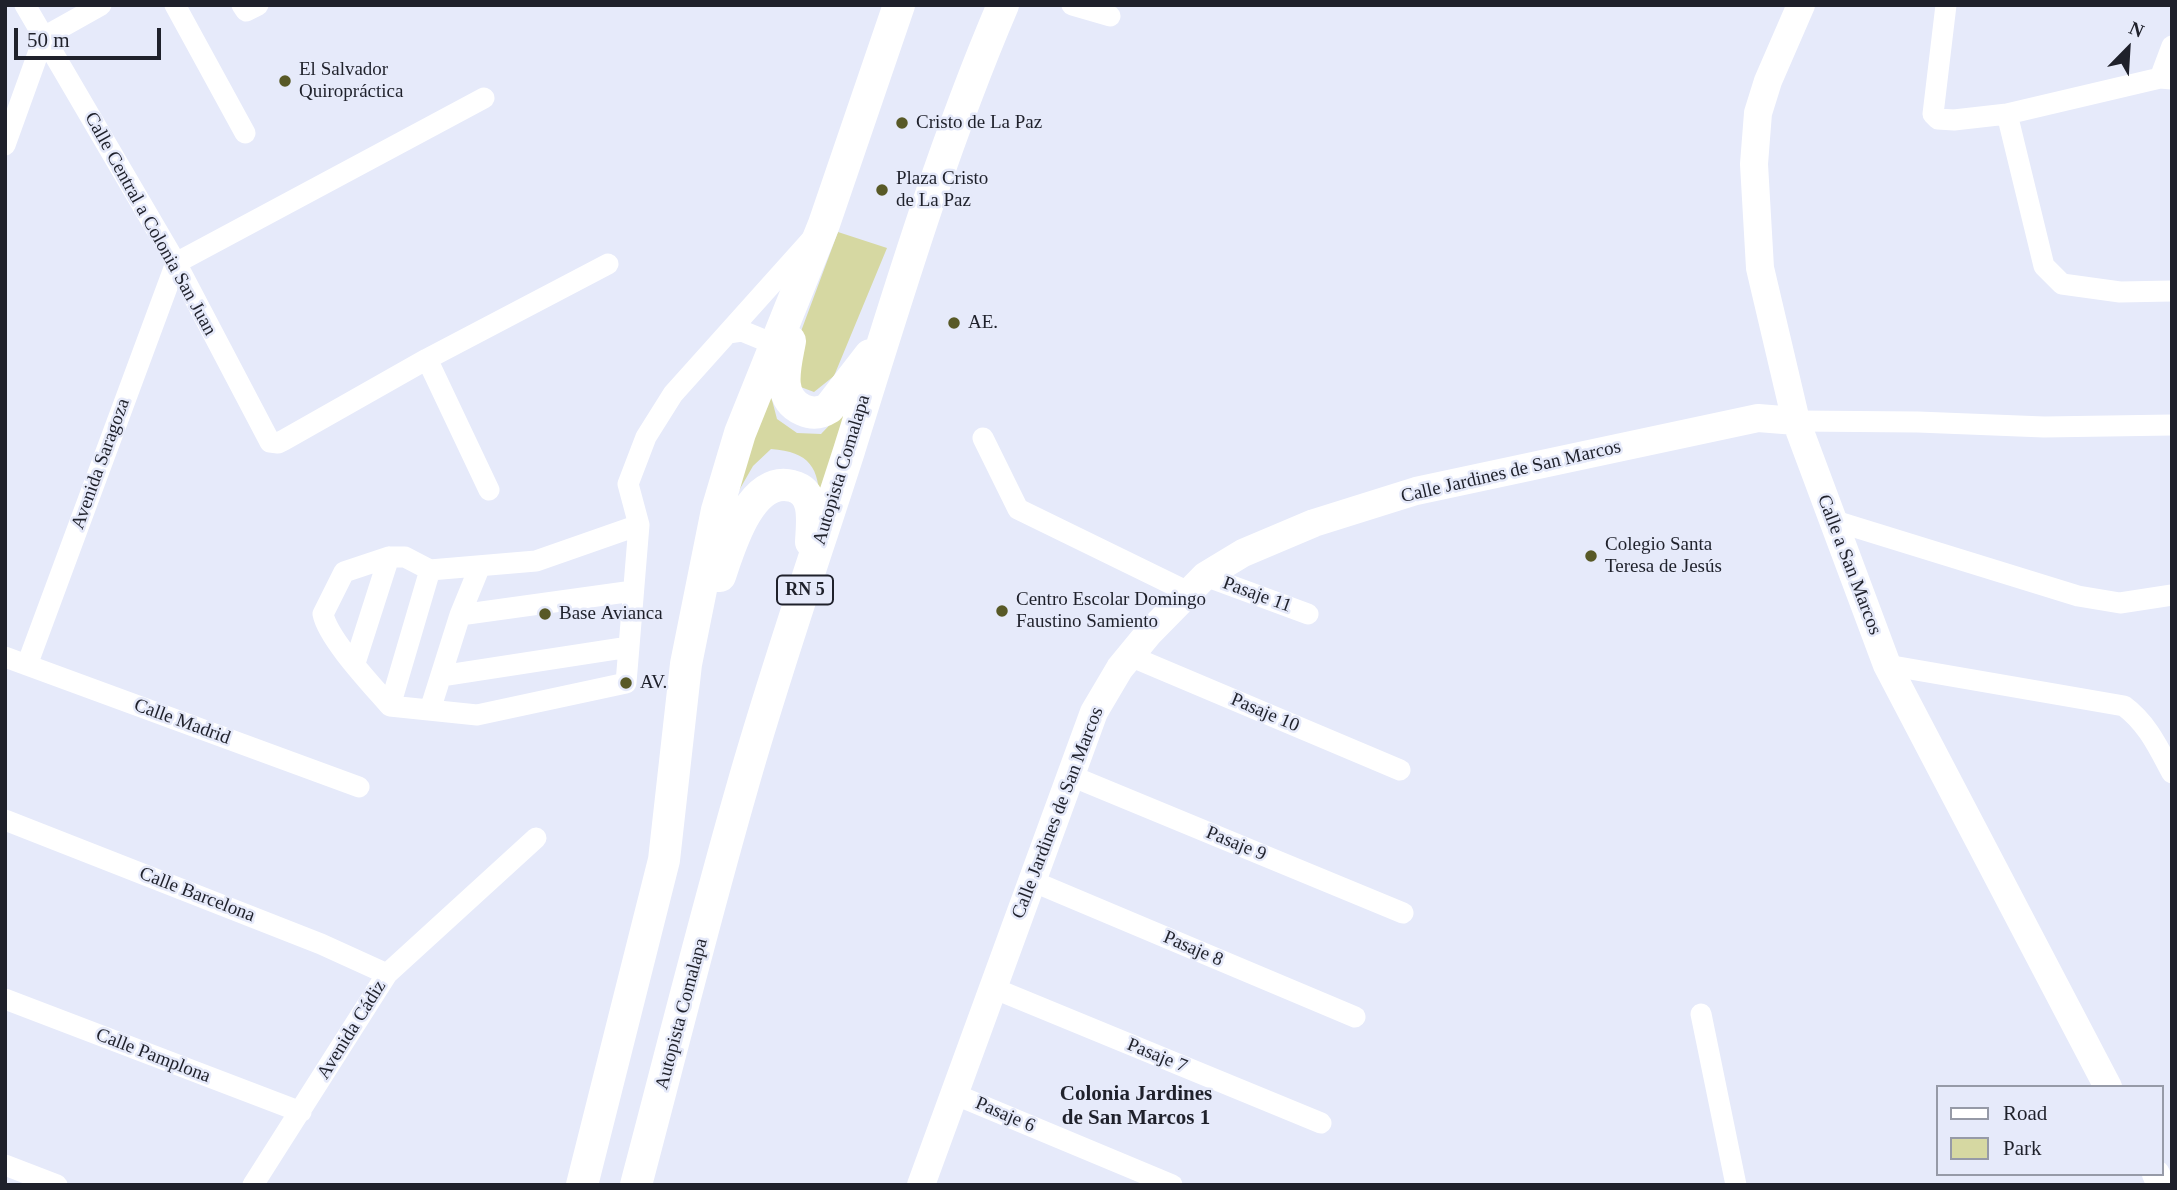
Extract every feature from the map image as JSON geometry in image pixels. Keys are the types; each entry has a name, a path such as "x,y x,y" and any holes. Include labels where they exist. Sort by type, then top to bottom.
{"highway":[{"path":"582,1185 664,860 686,664 717,510 740,433 824,224 899,5"},
{"name":"Autopista Comalapa","path":"636,1185 741,789 767,704 883,337 961,107 1003,5"},
{"path":"801,285 785,373 785,389 794,405 810,412 822,412 829,408 883,337"},
{"path":"686,664 740,523 757,498 774,484 783,483 798,487 805,493 812,510 806,577 795,622"}],"main road":[{"name":"Calle a San Marcos","path":"1801,5 1768,81 1758,113 1754,164 1760,268 1796,421 1887,665 2107,1085"},
{"name":"Calle Jardines de San Marcos","path":"921,1185 1094,712 1120,668 1196,584 1243,553 1314,523 1416,491 1758,418 1796,421"}],"street":[{"name":"Calle Central a Colonia San Juan","path":"25,5 176,263 267,437 273,443 284,440 427,359"},
{"path":"5,145 44,37 101,5"},
{"path":"175,5 245,133"},
{"path":"242,5 246,11 258,5"},
{"path":"1072,5 1110,16"},
{"path":"1946,5 1933,114 1938,119 1954,120 2007,114 2166,78 2172,46"},
{"path":"176,263 484,99"},
{"path":"2007,114 2044,265 2062,284 2120,292 2172,291"},
{"path":"639,525 536,561 430,570 405,557 388,557 344,572 323,614 333,636 390,706 477,715 626,683 639,525 628,484 646,437 673,394 824,224"},
{"name":"Avenida Saragoza","path":"27,664 176,263"},
{"path":"489,490 427,359 608,264"},
{"path":"727,333 741,331 776,345"},
{"path":"1796,421 1918,422 2044,428 2172,425"},
{"name":"Pasaje 11","path":"983,438 1018,509 1196,584 1308,614"},
{"path":"1832,520 2078,596 2120,603 2172,596"},
{"path":"355,663 388,557"},
{"path":"430,710 460,615 480,566"},
{"path":"390,706 430,570"},
{"path":"460,615 634,591"},
{"path":"441,676 629,647"},
{"name":"Pasaje 10","path":"1130,656 1400,771"},
{"name":"Calle Madrid","path":"5,657 359,786"},
{"path":"1887,665 2123,706 2136,715 2154,739 2172,773"},
{"name":"Pasaje 9","path":"1069,775 1403,913"},
{"name":"Calle Barcelona","path":"5,820 321,944 387,974"},
{"name":"Avenida Cádiz","path":"254,1185 387,974 536,838"},
{"name":"Pasaje 8","path":"1032,881 1355,1017"},
{"name":"Pasaje 7","path":"993,988 1321,1123"},
{"name":"Calle Pamplona","path":"5,999 301,1112"},
{"path":"1701,1014 1736,1185"},
{"name":"Pasaje 6","path":"954,1094 1172,1185"},
{"path":"5,1165 57,1185"}],"green space":[{"path":"838,232 887,248 834,376 814,392 798,386 800,334"},
{"path":"767,381 777,419 797,433 821,434 846,408 820,505 817,481 810,464 795,454 771,449 753,466 729,508"}],"place":[{"name":"El Salvador Quiropráctica","path":"285,81"},
{"name":"Cristo de La Paz","path":"902,123"},
{"name":"Plaza Cristo de La Paz","path":"882,190"},
{"name":"AE.","path":"954,323"},
{"name":"Colegio Santa Teresa de Jesús","path":"1591,556"},
{"name":"Centro Escolar Domingo Faustino Samiento","path":"1002,611"},
{"name":"Base Avianca","path":"545,614"},
{"name":"AV.","path":"626,683"}],"district":[{"name":"Colonia Jardines de San Marcos 1","path":"1136,1107"}]}
